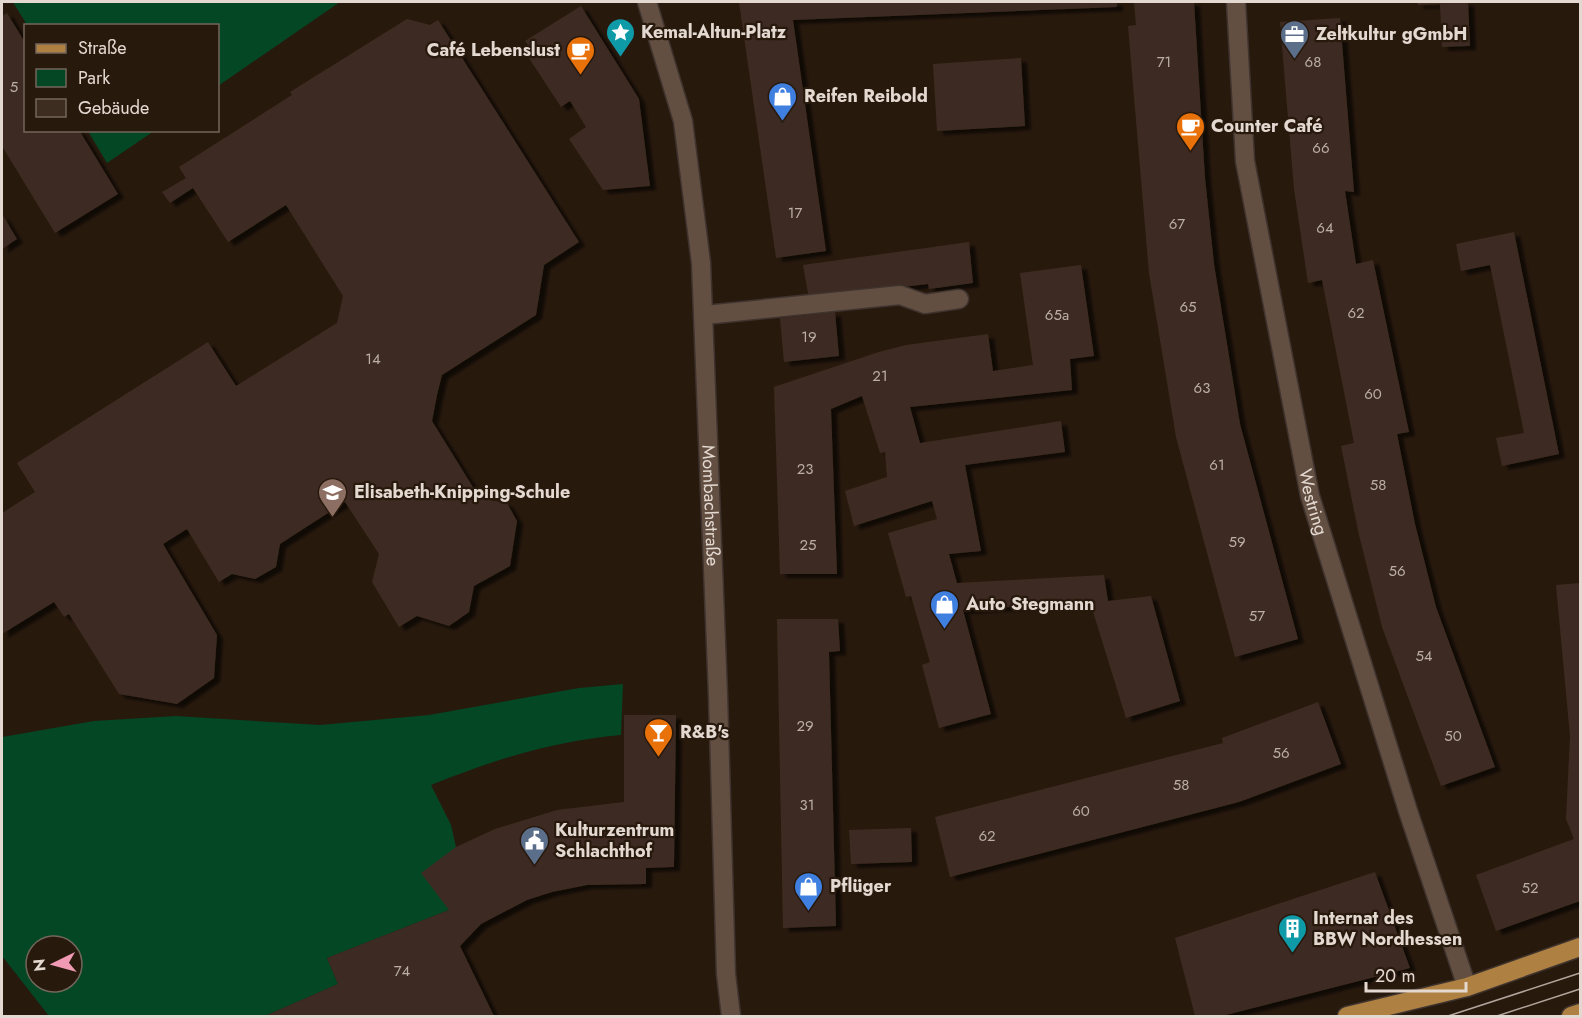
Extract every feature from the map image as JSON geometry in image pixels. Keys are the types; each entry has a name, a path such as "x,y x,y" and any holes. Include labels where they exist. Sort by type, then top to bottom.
{"main road":[{"path":"1347,1017 1467,987 1581,947"},
{"path":"1571,1017 1581,1013"}],"street":[{"name":"Mombachstraße","path":"647,2 683,121 701,263 705,315 726,974 731,1017"},
{"name":"Westring","path":"1236,2 1245,161 1310,496 1408,811 1467,987"},
{"path":"705,315 900,295 925,304 959,299"}],"green space":[{"path":"13,2 340,2 219,85 219,24 26,24"},
{"path":"89,132 153,132 107,163"},
{"path":"623,684 621,735 571,742 524,753 477,767 431,785 451,825 456,847 449,910 327,958 338,984 265,1016 49,1016 32,994 84,994 84,934 24,934 24,984 2,956 2,737 94,721 176,716 320,725 429,715 579,688"}],"building":[{"path":"739,2 1117,2 1117,7 793,20 826,251 776,258"},
{"path":"1134,2 1194,2 1205,178 1214,264 1240,424 1298,639 1235,657 1176,437 1149,273 1128,26 1136,25"},
{"path":"1417,2 1468,2 1470,46 1442,47 1440,4 1418,5"},
{"path":"581,6 639,99 650,186 603,190 569,139 586,127 570,101 561,107 523,49 529,46 525,41"},
{"path":"7,13 24,41 24,132 80,132 118,194 55,233 2,146 2,16"},
{"path":"1340,18 1354,192 1345,191 1356,264 1373,260 1409,432 1397,434 1415,524 1436,607 1495,767 1441,786 1382,627 1359,535 1341,446 1354,443 1322,280 1308,283 1294,189 1280,22"},
{"path":"407,19 430,25 438,20 579,242 544,265 536,315 442,375 437,395 432,421 476,492 481,488 488,500 507,503 517,521 510,566 474,586 469,612 449,626 417,616 399,627 372,582 379,554 345,502 280,544 276,567 255,579 232,574 219,582 187,529 163,544 217,635 214,678 177,704 119,694 69,614 64,617 54,602 2,634 2,513 35,492 17,463 208,342 236,386 337,323 343,296 286,205 228,242 193,188 170,203 162,192 186,178 179,167 292,95 290,92"},
{"path":"1021,58 1025,126 937,131 933,64"},
{"path":"2,214 17,239 2,249"},
{"path":"1514,232 1559,454 1502,466 1496,438 1524,433 1490,265 1461,271 1456,244"},
{"path":"969,242 973,283 929,289 928,284 809,298 803,265"},
{"path":"1081,265 1094,356 1070,359 1072,390 910,407 920,443 1061,421 1065,452 965,465 981,551 949,554 957,583 1104,575 1108,601 1151,596 1180,701 1126,718 1090,602 963,610 991,714 939,728 922,665 930,662 911,596 906,597 888,533 937,519 932,501 854,526 845,491 887,477 885,452 880,453 862,396 831,409 837,574 780,574 774,387 906,345 988,334 993,371 1033,365 1020,273"},
{"path":"835,312 839,356 784,362 780,318"},
{"path":"1580,583 1580,901 1496,931 1476,875 1574,839 1566,819 1570,736 1556,585"},
{"path":"777,619 838,619 840,651 829,652 836,926 783,928"},
{"path":"1318,702 1341,764 1239,802 950,877 935,817 1223,743 1222,738"},
{"path":"624,715 676,715 674,867 646,868 646,884 587,885 552,892 527,900 481,924 460,946 494,1016 265,1016 338,984 327,958 449,910 421,873 456,847 495,829 557,810 624,802"},
{"path":"911,828 912,862 851,864 849,830"},
{"name":"Internat des BBW Nordhessen","path":"1375,872 1410,968 1222,1016 1195,1016 1175,938"}],"tram line":[{"path":"1448,1016 1580,973"},
{"path":"1497,1016 1580,989"}],"place":[{"name":"Kemal-Altun-Platz","path":"620,58"},
{"name":"Zeltkultur gGmbH","path":"1295,60"},
{"name":"Café Lebenslust","path":"581,76"},
{"name":"Reifen Reibold","path":"783,122"},
{"name":"Counter Café","path":"1190,152"},
{"name":"Elisabeth-Knipping-Schule","path":"333,518"},
{"name":"Auto Stegmann","path":"945,630"},
{"name":"R&B's","path":"659,758"},
{"name":"Kulturzentrum Schlachthof","path":"534,866"},
{"name":"Pflüger","path":"809,912"},
{"name":"Internat des BBW Nordhessen","path":"1292,954"}]}
